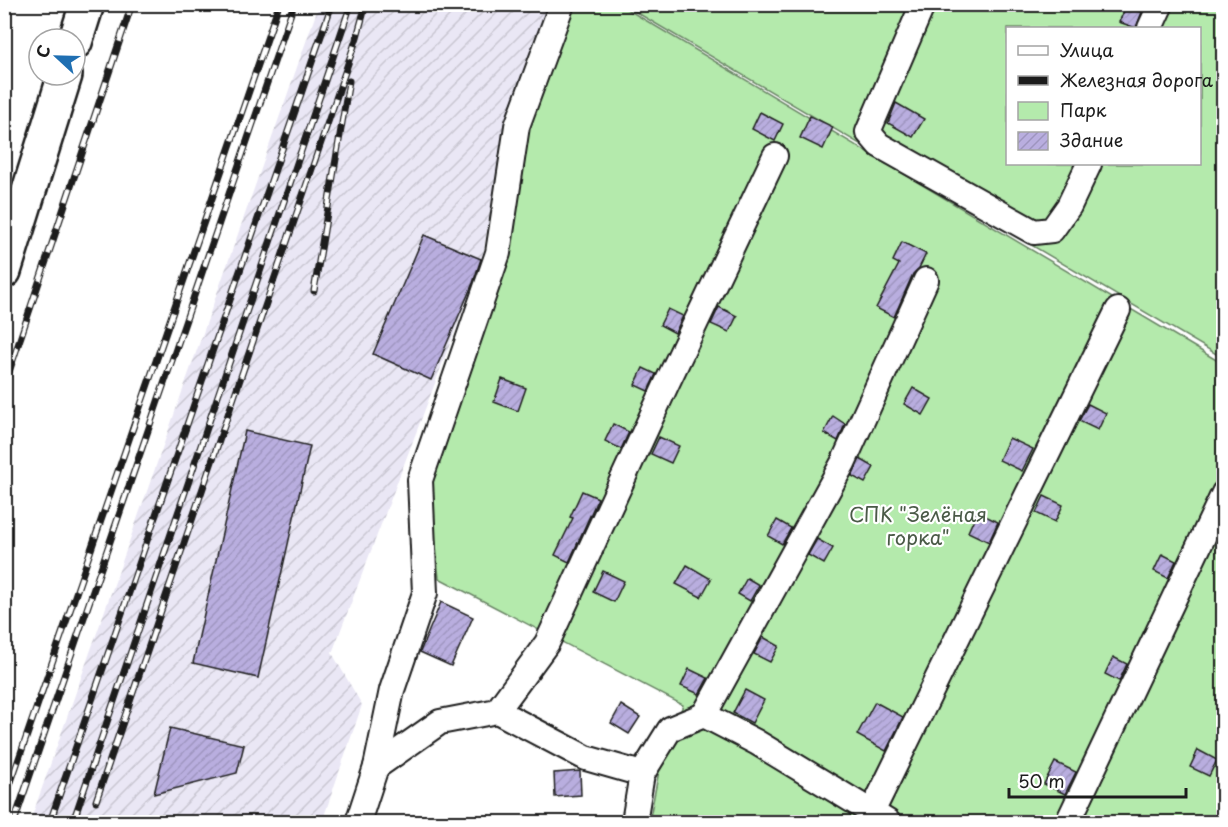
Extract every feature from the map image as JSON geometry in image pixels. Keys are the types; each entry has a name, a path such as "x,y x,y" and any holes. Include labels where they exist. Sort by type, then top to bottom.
{"highway":[{"path":"80,27 87,4"},
{"path":"4,271 61,87"}],"street":[{"path":"358,822 376,767 392,690 425,593 420,480 498,253 517,126 562,4"},
{"path":"923,4 868,132 879,145 1034,232 1052,230 1069,206 1089,165"},
{"path":"1150,27 1161,4"},
{"path":"497,711 547,643 775,156"},
{"path":"634,822 642,774 670,729 704,715 843,463 926,280"},
{"path":"704,715 756,742 880,817 1118,310"},
{"path":"1068,822 1224,493"},
{"path":"376,767 440,722 497,711 586,758 642,774"}],"shaded area":[{"path":"319,5 549,5 506,117 482,260 332,653 362,705 322,822 30,822"}],"green space":[{"name":"СПК \"Зелёная горка\"","path":"567,5 620,5 1223,364 1223,822 649,822 661,761 683,705 439,578 429,479 528,128"},
{"path":"624,5 1223,5 1223,358"}],"building":[{"path":"1127,5 1142,12 1136,27 1119,22"},
{"path":"896,103 924,119 913,137 888,123"},
{"path":"760,112 783,124 775,141 752,129"},
{"path":"810,116 833,127 823,149 800,138"},
{"path":"424,235 481,259 431,380 373,354"},
{"path":"902,242 926,254 913,274 894,317 876,308 899,264 893,261"},
{"path":"719,307 737,316 729,332 711,324"},
{"path":"668,309 683,316 675,333 660,325"},
{"path":"643,368 656,374 648,391 635,385"},
{"path":"502,379 526,388 518,411 494,402"},
{"path":"913,388 932,399 923,415 904,404"},
{"path":"1088,404 1106,413 1098,430 1079,421"},
{"path":"833,416 845,424 838,441 824,433"},
{"path":"613,424 629,432 621,449 605,441"},
{"path":"245,431 310,446 258,678 193,663"},
{"path":"659,437 679,446 671,463 651,454"},
{"path":"1009,438 1033,449 1022,471 999,460"},
{"path":"860,459 874,467 865,483 852,476"},
{"path":"582,491 598,498 569,562 555,555 573,518 570,517"},
{"path":"1044,496 1063,505 1055,522 1036,513"},
{"path":"977,512 998,522 989,542 968,532"},
{"path":"777,520 791,528 782,544 768,536"},
{"path":"817,539 833,548 824,564 808,555"},
{"path":"1162,554 1176,561 1168,578 1154,571"},
{"path":"687,565 711,579 701,597 676,584"},
{"path":"603,571 624,581 614,602 593,592"},
{"path":"747,578 759,585 750,601 738,594"},
{"path":"441,602 473,617 451,666 420,652"},
{"path":"763,637 779,646 770,662 754,654"},
{"path":"1113,657 1127,664 1119,681 1105,674"},
{"path":"689,669 708,678 699,694 681,686"},
{"path":"745,690 764,700 752,723 733,713"},
{"path":"875,702 903,717 886,751 857,735"},
{"path":"621,705 640,717 629,734 611,723"},
{"path":"170,728 244,745 237,773 154,794"},
{"path":"1198,750 1217,760 1209,776 1190,767"},
{"path":"1055,762 1076,772 1065,794 1044,784"},
{"path":"580,771 581,795 555,797 554,773"}],"railway":[{"path":"4,387 132,4"},
{"path":"4,802 279,4"},
{"path":"14,822 294,4"},
{"path":"50,822 332,4"},
{"path":"73,822 351,4"},
{"path":"96,801 357,37 366,4"},
{"path":"314,291 349,81"}]}
